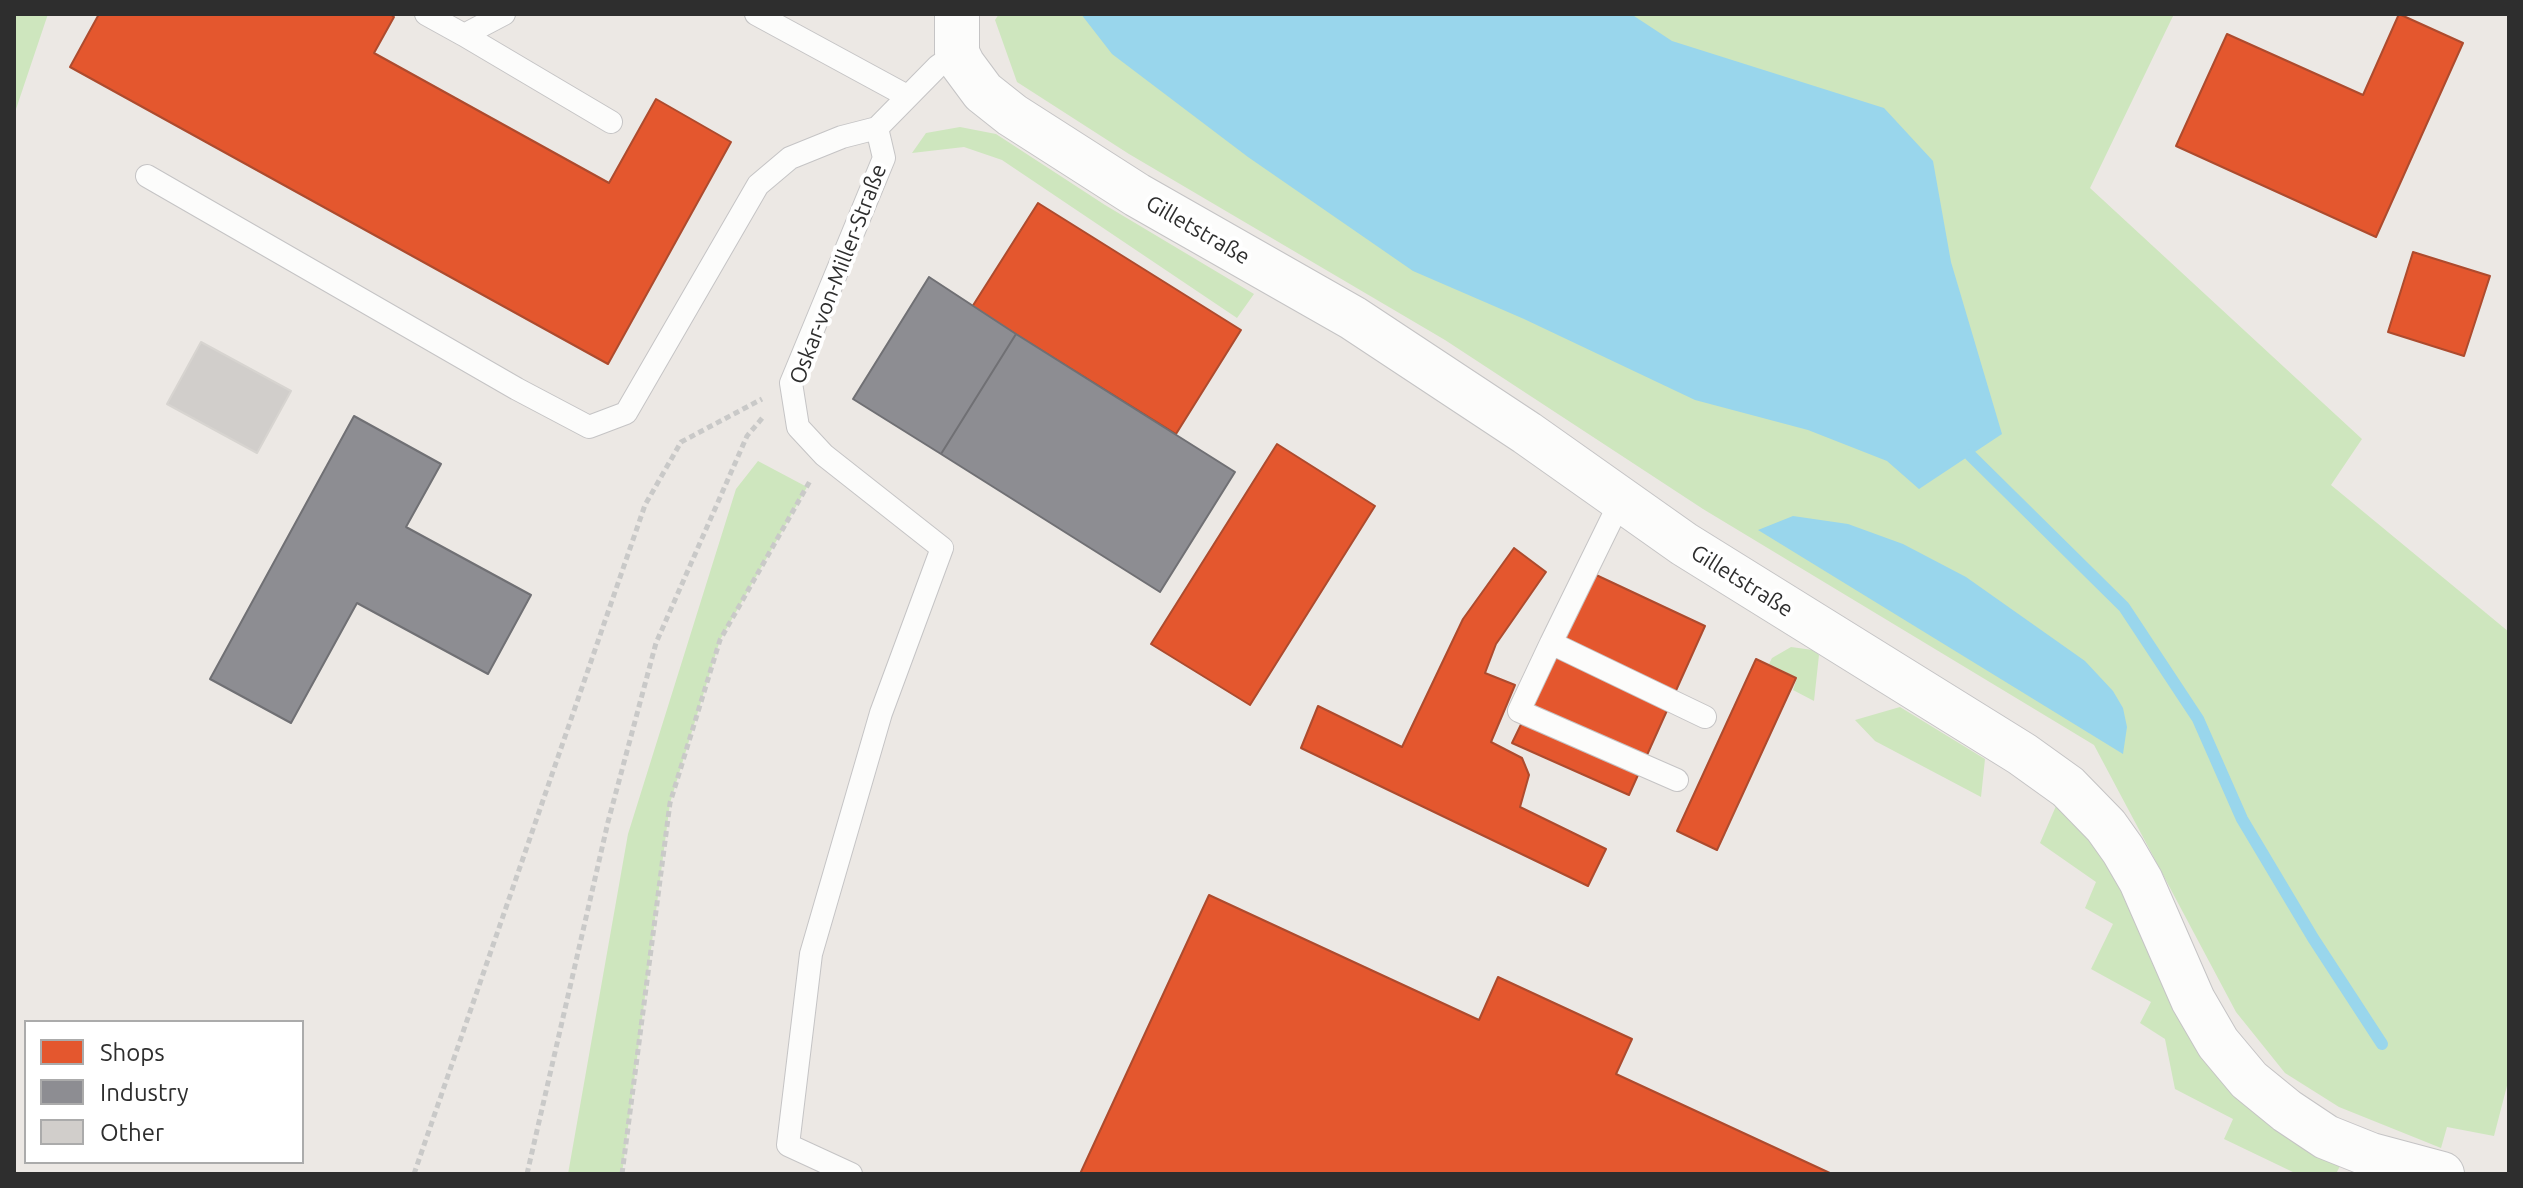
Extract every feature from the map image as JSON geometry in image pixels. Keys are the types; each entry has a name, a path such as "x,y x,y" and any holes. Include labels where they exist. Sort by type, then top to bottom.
{"street":[{"name":"Gilletstraße","path":"957,33 963,65 983,92 1049,140 1137,195 1353,318 1527,433 1722,569 2022,754 2068,787 2106,826 2123,850 2141,881 2193,1000 2218,1043 2249,1080 2326,1137 2371,1155 2442,1174"}],"lane":[{"path":"426,14 611,122"},
{"path":"464,35 504,14"},
{"path":"756,14 907,96"},
{"path":"147,176 517,389 589,427 626,413 758,185 790,158 842,137 877,128 938,66 957,33"},
{"name":"Oskar-von-Miller-Straße","path":"851,1174 788,1145 811,954 881,713 942,548 824,455 798,427 791,383 884,158 877,128"},
{"path":"1621,500 1519,711 1677,780"},
{"path":"1551,643 1705,717"}],"path":[{"path":"414,1174 645,505 681,442 791,383"},
{"path":"527,1174 608,822 656,643 747,436 791,383"},
{"path":"622,1174 670,803 720,640 824,455"}],"green space":[{"path":"14,14 48,14 14,115"},
{"path":"999,14 2174,14 2090,188 2362,439 2331,485 2509,632 2509,1078 2494,1136 2447,1127 2441,1148 2339,1107 2285,1073 2236,1012 2094,745 1703,509 1445,340 1129,154 1017,82 995,20"},
{"path":"960,127 996,134 1105,205 1254,294 1237,318 1002,160 964,147 912,153 926,133"},
{"path":"758,461 807,487 720,640 670,803 622,1174 568,1174 628,834 736,489"},
{"path":"1791,647 1813,650 1819,655 1814,701 1793,690 1797,678 1769,664 1772,658"},
{"path":"1900,707 1985,759 1981,797 1875,741 1855,720"},
{"path":"2056,806 2093,840 2295,1142 2340,1166 2336,1174 2297,1174 2224,1139 2233,1119 2175,1089 2165,1039 2140,1023 2151,1002 2091,969 2113,924 2085,908 2096,882 2040,843"}],"water":[{"path":"1081,14 1631,14 1672,41 1884,108 1933,161 1951,262 2002,434 1919,489 1887,461 1808,430 1695,400 1524,319 1413,271 1248,157 1112,54"},
{"path":"1793,516 1848,524 1903,544 1966,577 2085,661 2113,691 2123,708 2127,727 2123,754 1758,530"}],"building: Shops":[{"path":"99,14 390,14 394,17 374,53 609,183 656,99 731,142 608,364 70,67"},
{"path":"2399,14 2463,43 2376,237 2176,146 2227,34 2363,95"},
{"path":"1038,203 1241,330 1176,434 972,307"},
{"path":"2413,252 2490,276 2464,356 2388,332"},
{"path":"1277,444 1375,506 1250,705 1151,644"},
{"path":"1514,548 1546,572 1496,644 1485,673 1515,685 1491,742 1522,758 1529,775 1520,807 1606,849 1588,886 1301,748 1318,706 1402,747 1463,619"},
{"path":"1594,574 1705,626 1629,795 1512,743"},
{"path":"1756,659 1796,678 1717,850 1677,831"},
{"path":"1209,895 1479,1020 1498,977 1632,1039 1616,1074 1832,1174 1080,1174"}],"building: Industry":[{"path":"929,277 1016,334 941,454 853,399"},
{"path":"1016,334 1235,472 1160,592 941,454"},
{"path":"354,416 441,464 406,527 531,595 488,674 357,603 291,723 210,679"}],"building: Other":[{"path":"201,342 291,391 257,453 167,404"}],"waterway":[{"path":"1970,455 2124,607 2198,719 2242,819 2313,938 2382,1044"}]}
